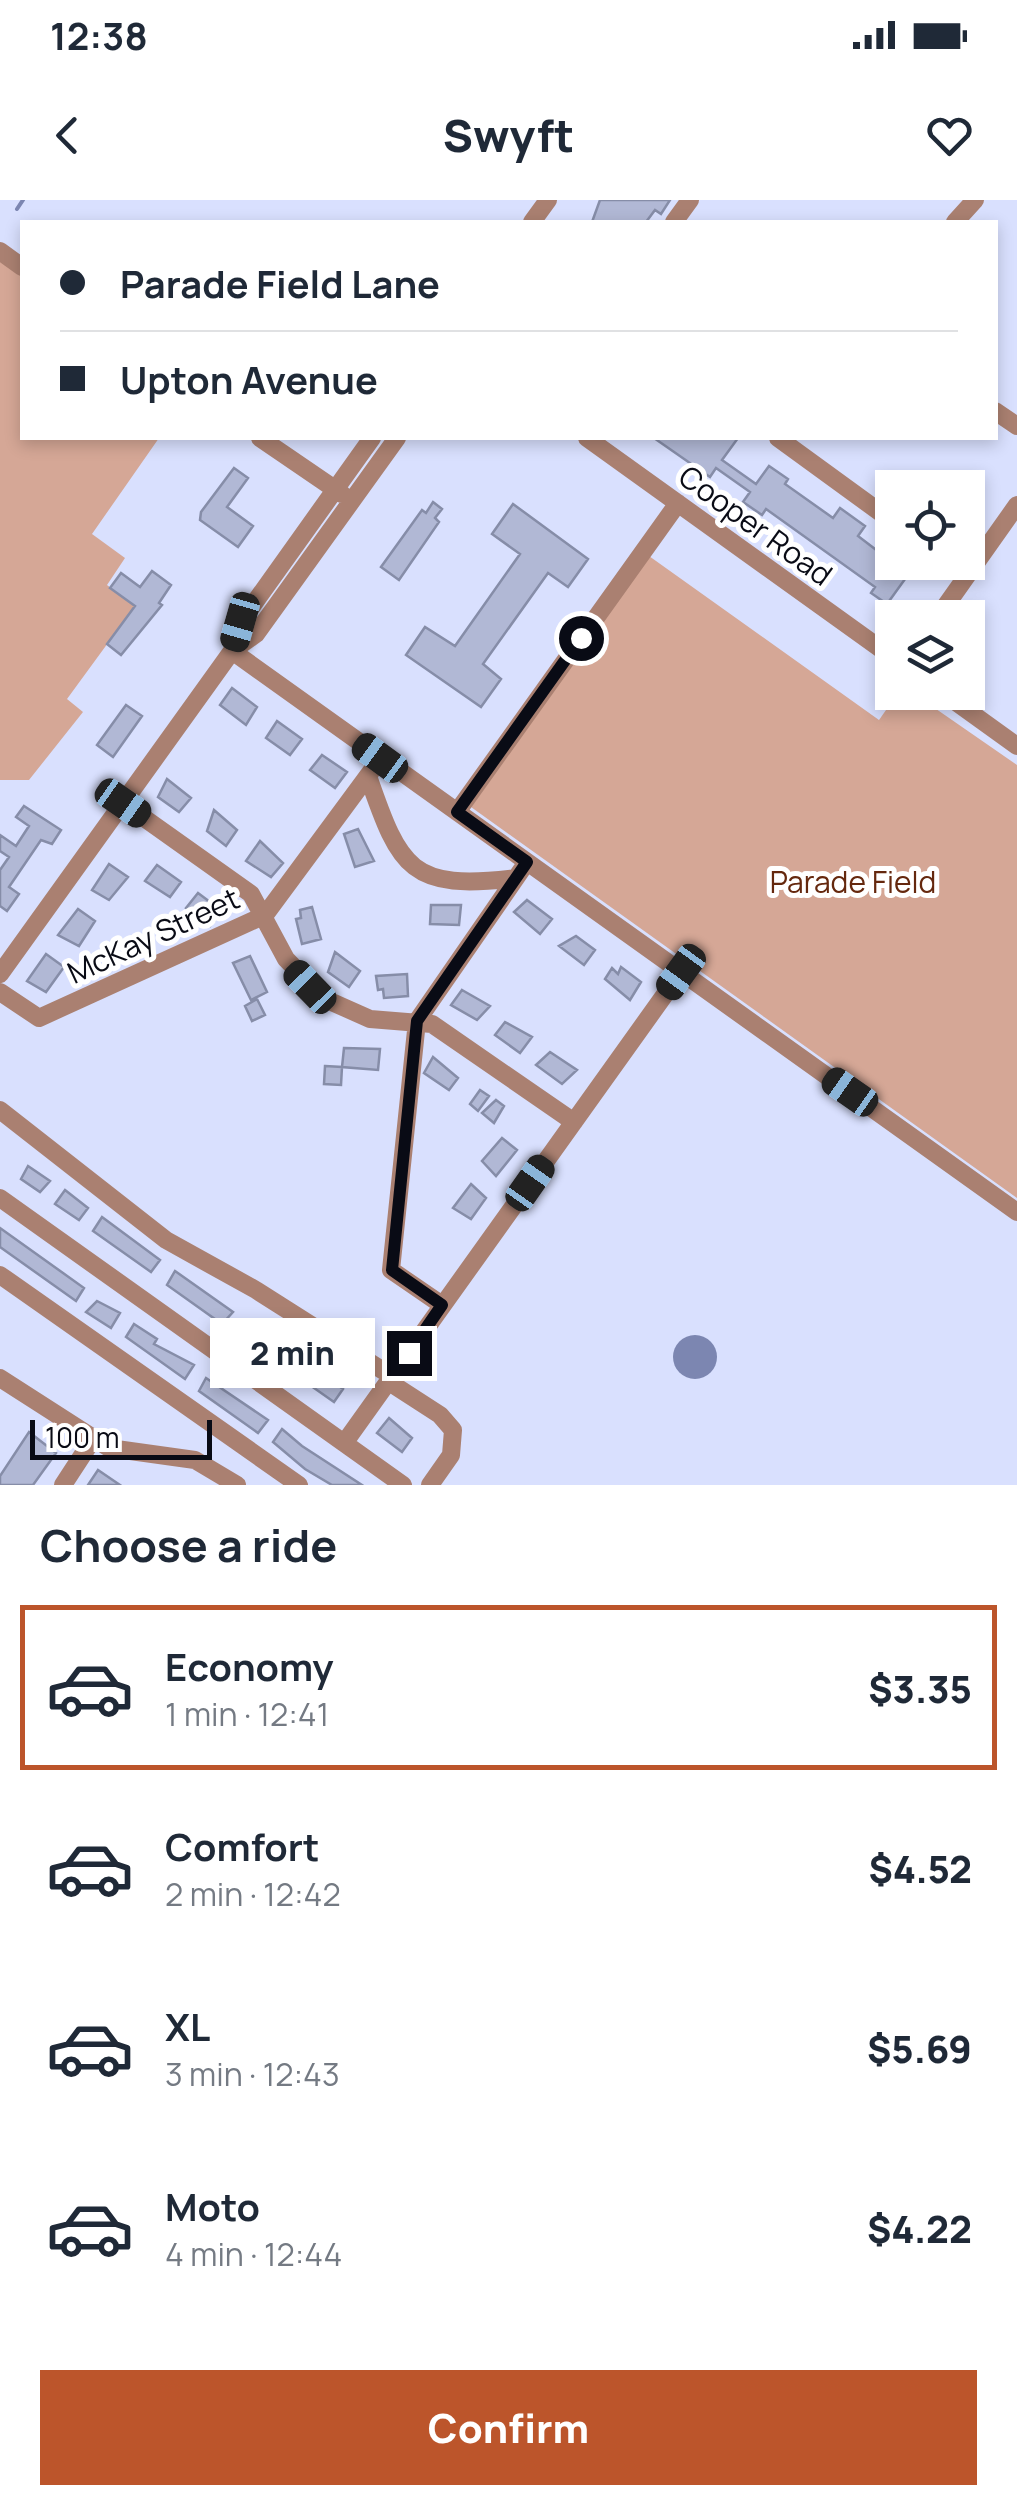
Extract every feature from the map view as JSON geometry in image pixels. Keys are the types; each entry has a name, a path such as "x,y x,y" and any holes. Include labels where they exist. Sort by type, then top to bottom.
{"street":[{"path":"958,220 975,200"},
{"path":"263,440 352,501"},
{"path":"0,974 232,650 240,622 371,440"},
{"path":"232,650 256,634 395,440"},
{"name":"Cooper Road","path":"590,440 875,645"},
{"path":"785,440 875,507"},
{"path":"457,812 678,503"},
{"path":"985,550 1017,505"},
{"path":"232,650 1017,1212"},
{"path":"967,710 1017,746"},
{"name":"McKay Street","path":"0,992 39,1018 264,914 380,758"},
{"path":"368,776 390,838 419,873 449,881 516,878"},
{"path":"123,803 250,894 286,959 325,999 370,1019 432,1024 574,1122"},
{"path":"442,1305 392,1270 417,1021 527,862"},
{"path":"345,1442 681,972"},
{"path":"0,1110 166,1240 256,1290 440,1416 452,1430 451,1455 430,1485"},
{"path":"0,1198 403,1485"},
{"path":"0,1274 299,1485"},
{"path":"0,1378 93,1439 122,1453 195,1460 237,1485"},
{"path":"63,1485 93,1439"}],"green space":[{"path":"0,259 20,274 20,440 158,440 92,534 125,558 107,585 135,606 67,699 83,712 29,780 0,780"},
{"name":"Parade Field","path":"649,556 879,720 886,710 938,710 1017,765 1017,1198 471,807"}],"water":[{"path":"695,1335 711,1341 717,1357 711,1373 695,1379 679,1373 673,1357 679,1341"}],"building":[{"path":"600,200 670,200 661,214 655,210 648,220 593,220"},
{"path":"657,440 737,440 722,460 756,484 769,466 788,479 785,484 833,518 840,508 865,526 858,536 875,549 875,580 904,580 890,600 881,600 871,593 875,587 766,509 762,515 743,502 750,492 716,468 710,477"},
{"path":"234,468 248,478 227,507 253,526 238,547 200,520 201,512"},
{"path":"433,502 442,509 435,518 439,522 399,580 381,567 422,510 426,513"},
{"path":"513,504 588,559 568,587 548,573 483,664 501,679 481,707 406,655 425,627 455,646 520,554 492,534"},
{"path":"152,571 171,585 159,603 162,605 121,655 107,644 135,606 110,588 121,573 140,587"},
{"path":"232,688 257,707 246,725 220,705"},
{"path":"126,705 142,716 113,757 97,745"},
{"path":"277,721 302,739 290,755 266,738"},
{"path":"322,755 347,772 335,788 310,770"},
{"path":"167,779 191,798 179,812 158,797"},
{"path":"24,806 61,830 52,844 41,840 9,887 19,894 7,911 0,906 0,870 9,857 0,851 0,835 16,846 29,826 16,817"},
{"path":"214,810 237,830 226,846 207,831"},
{"path":"358,829 374,861 355,867 344,834"},
{"path":"260,841 283,863 271,877 246,861"},
{"path":"109,864 128,877 109,900 92,890"},
{"path":"157,865 181,882 170,897 145,881"},
{"path":"198,893 222,911 210,926 186,908"},
{"path":"527,900 552,919 540,934 514,912"},
{"path":"431,905 461,905 459,925 430,924"},
{"path":"312,907 321,939 302,944 296,919 301,918 300,910"},
{"path":"78,909 95,921 79,946 58,935"},
{"path":"576,936 595,950 584,965 559,946"},
{"path":"335,952 360,971 349,987 328,972"},
{"path":"46,954 64,967 46,992 27,981"},
{"path":"250,956 267,992 251,1000 233,963"},
{"path":"621,967 641,982 630,1000 605,979 612,968 618,974"},
{"path":"407,974 408,996 384,998 376,976"},
{"path":"462,990 490,1006 477,1020 451,1005"},
{"path":"257,999 265,1015 252,1021 245,1006"},
{"path":"505,1022 532,1037 520,1053 495,1035"},
{"path":"344,1048 380,1049 378,1070 342,1067"},
{"path":"550,1052 577,1070 562,1084 536,1065"},
{"path":"433,1057 458,1078 449,1090 424,1073"},
{"path":"325,1066 342,1067 341,1085 324,1084"},
{"path":"480,1090 489,1096 478,1111 470,1104"},
{"path":"496,1100 504,1106 494,1123 482,1113"},
{"path":"502,1138 517,1150 496,1176 482,1161"},
{"path":"28,1166 50,1181 40,1192 21,1179"},
{"path":"471,1184 486,1198 471,1219 453,1208"},
{"path":"65,1190 88,1208 79,1220 55,1204"},
{"path":"102,1217 160,1260 151,1272 93,1231"},
{"path":"0,1228 84,1288 76,1301 0,1247"},
{"path":"175,1271 233,1312 222,1324 167,1285"},
{"path":"97,1301 120,1313 111,1328 86,1312"},
{"path":"249,1322 343,1389 334,1402 240,1336"},
{"path":"134,1324 157,1339 154,1344 194,1365 185,1379 126,1337"},
{"path":"206,1378 268,1420 258,1433 199,1391"},
{"path":"389,1418 412,1438 402,1452 377,1433"},
{"path":"282,1429 362,1485 332,1485 305,1469 273,1442"},
{"path":"29,1432 56,1453 33,1485 0,1485 0,1476"},
{"path":"98,1470 120,1485 88,1485"}],"waterway":[{"path":"17,209 23,200"}],"route":[{"path":"409,1353 442,1305 392,1270 417,1021 422,1008 527,862 457,812 581,638"}]}
